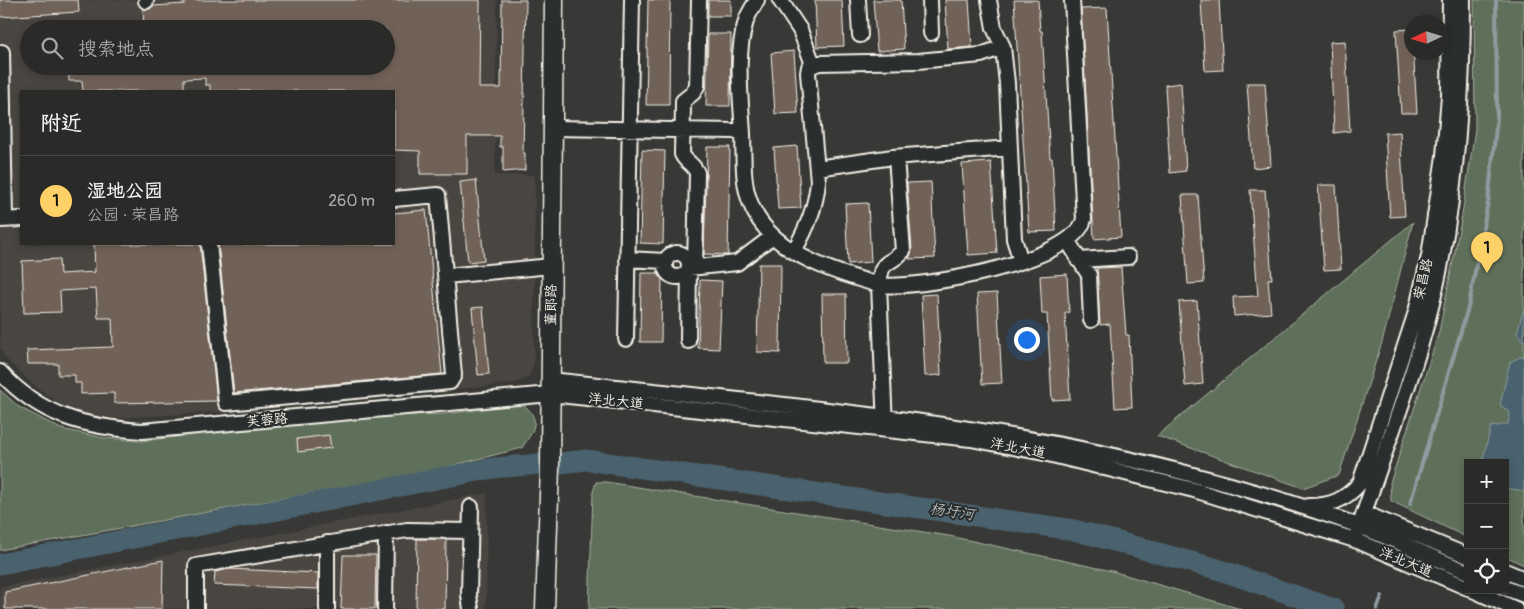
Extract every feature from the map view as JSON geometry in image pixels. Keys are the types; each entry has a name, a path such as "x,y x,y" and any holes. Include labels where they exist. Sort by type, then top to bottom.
{"main road":[{"name":"董郎路","path":"545,609 550,387 554,0"}],"street":[{"path":"626,339 632,0"},
{"path":"688,341 697,173 694,166 684,159 683,130 684,101 693,93 697,86 698,0"},
{"path":"756,0 746,20 742,43 740,84 748,197 755,215 773,236 794,251 832,271 892,287 918,285 1021,261 1048,251 1067,240 1083,226 1072,0"},
{"path":"780,0 800,30 813,64"},
{"path":"858,0 860,35"},
{"path":"930,0 931,32"},
{"path":"989,0 994,28 1003,47 1007,83 1014,239 1021,261"},
{"name":"荣昌路","path":"1357,530 1360,483 1416,312 1429,256 1444,156 1449,96 1450,0"},
{"name":"荣昌路","path":"1357,530 1413,365 1437,282 1452,197 1460,120 1463,0"},
{"path":"794,251 813,212 817,194 817,168 809,67 813,64 918,61 972,56 1003,47"},
{"path":"2,52 3,220 20,219"},
{"path":"552,128 734,131 743,134"},
{"path":"817,168 896,157 1010,148"},
{"path":"885,424 879,285 880,270 886,262 903,252 896,157"},
{"path":"209,245 226,403 450,382 454,375 438,195 395,200"},
{"path":"627,259 665,261 666,271 672,276 680,276 692,268 737,263 773,236"},
{"path":"1067,240 1089,275 1091,320"},
{"path":"1078,260 1128,257"},
{"path":"446,276 551,266"},
{"name":"芙蓉路","path":"0,372 14,387 56,414 102,428 142,431 550,387"},
{"name":"洋北大道","path":"550,387 1022,438 1108,455 1183,472 1300,506 1464,570"},
{"name":"洋北大道","path":"885,424 971,439 1107,468 1357,530 1464,586"},
{"path":"1300,506 1324,506 1338,502 1360,483"},
{"path":"471,507 469,595 471,609"},
{"path":"1364,512 1464,554"},
{"path":"196,609 196,566 407,530 470,531"},
{"path":"385,609 386,533"},
{"path":"326,609 327,543"},
{"path":"1509,573 1524,579"},
{"path":"1509,590 1524,596"},
{"path":"1482,594 1515,609"}],"shaded area":[{"path":"0,0 497,0 495,175 535,175 534,363 530,375 522,381 511,384 223,412 114,418 91,416 60,404 36,387 6,359 0,348"},
{"path":"487,493 486,609 0,609 0,587"}],"green space":[{"path":"1474,0 1524,0 1524,565 1509,558 1509,459 1464,459 1464,536 1391,501 1390,483 1439,332 1462,215 1475,129"},
{"path":"1413,222 1383,339 1339,475 1303,488 1157,436"},
{"path":"0,390 19,407 61,429 104,438 141,441 344,417 444,414 522,404 532,415 534,425 530,436 522,448 423,473 0,550"},
{"path":"596,482 606,482 949,536 1112,571 1241,609 589,609 593,492"}],"water":[{"path":"1524,308 1524,342 1517,333"},
{"path":"1524,355 1524,491 1509,489 1509,459 1483,459 1491,427 1508,424 1510,412 1500,405 1510,362"}],"building":[{"path":"0,0 78,0 79,12 0,17"},
{"path":"184,0 480,0 479,88 501,88 502,0 526,0 523,153 525,153 525,170 503,172 503,147 500,147 500,136 467,136 467,174 420,174 420,151 395,150 395,90 210,90 210,85 205,85 205,78 184,79 184,90 83,90 82,81 69,81 69,75 395,75 395,20 144,20 143,9 150,9 153,6 185,4"},
{"path":"648,0 670,0 669,105 646,105"},
{"path":"708,0 731,0 731,16 708,16"},
{"path":"815,0 842,0 844,46 817,47"},
{"path":"873,0 901,0 904,49 877,51"},
{"path":"945,0 969,0 972,47 948,49"},
{"path":"1014,0 1038,0 1040,31 1042,31 1050,158 1052,158 1056,231 1029,232"},
{"path":"1201,0 1219,0 1223,70 1205,71"},
{"path":"1107,8 1121,237 1094,239 1081,9"},
{"path":"1396,30 1404,30 1404,60 1414,60 1417,113 1401,113"},
{"path":"708,34 731,34 730,106 706,106"},
{"path":"1345,41 1350,131 1334,133 1330,42"},
{"path":"794,51 798,113 775,114 771,53"},
{"path":"1181,83 1186,171 1170,173 1165,85"},
{"path":"1247,83 1265,83 1271,166 1253,168"},
{"path":"1400,132 1405,216 1390,217 1385,133"},
{"path":"797,146 801,208 778,209 774,148"},
{"path":"707,147 730,147 728,255 704,254"},
{"path":"642,150 665,151 663,244 640,243"},
{"path":"991,162 997,253 968,255 962,164"},
{"path":"476,180 484,260 468,262 460,182"},
{"path":"931,182 935,258 909,259 912,250 907,183"},
{"path":"1318,185 1336,185 1341,269 1324,270"},
{"path":"1250,190 1265,190 1272,279 1268,279 1271,313 1234,316 1233,297 1258,296"},
{"path":"1182,195 1198,195 1204,283 1188,284"},
{"path":"868,203 871,262 848,264 845,204"},
{"path":"426,210 442,374 234,393 218,245 395,245 395,213"},
{"path":"94,245 200,245 217,401 114,403 114,393 81,394 81,383 75,383 75,375 58,375 58,364 28,364 27,350 113,347 112,318 98,318 96,289 60,291 61,312 24,313 22,261 59,259 60,274 95,272"},
{"path":"759,264 781,264 780,353 757,352"},
{"path":"1121,267 1126,335 1129,335 1132,407 1115,408 1110,324 1100,325 1097,268"},
{"path":"641,273 662,273 661,342 640,342"},
{"path":"1067,274 1069,313 1065,313 1070,399 1052,400 1047,314 1042,314 1040,276"},
{"path":"700,280 722,281 719,349 698,348"},
{"path":"997,293 1002,383 982,384 977,294"},
{"path":"822,294 846,294 847,363 823,363"},
{"path":"937,294 941,375 925,376 921,295"},
{"path":"1197,301 1203,384 1185,386 1179,302"},
{"path":"483,307 489,374 478,375 472,308"},
{"path":"329,435 331,448 298,452 297,439"},
{"path":"417,539 446,539 445,609 416,609"},
{"path":"343,555 376,555 375,609 341,609"},
{"path":"163,560 162,609 5,609 5,592"},
{"path":"229,569 318,573 318,589 214,585 215,572"}],"waterway":[{"path":"1410,504 1469,304 1488,202 1497,118 1496,0"},
{"name":"杨圩河","path":"560,463 586,460 1074,530 1217,569 1334,609"},
{"path":"0,564 493,468 539,464"},
{"path":"1377,609 1382,596"}],"place":[{"name":"湿地公园","path":"1487,273"}]}
